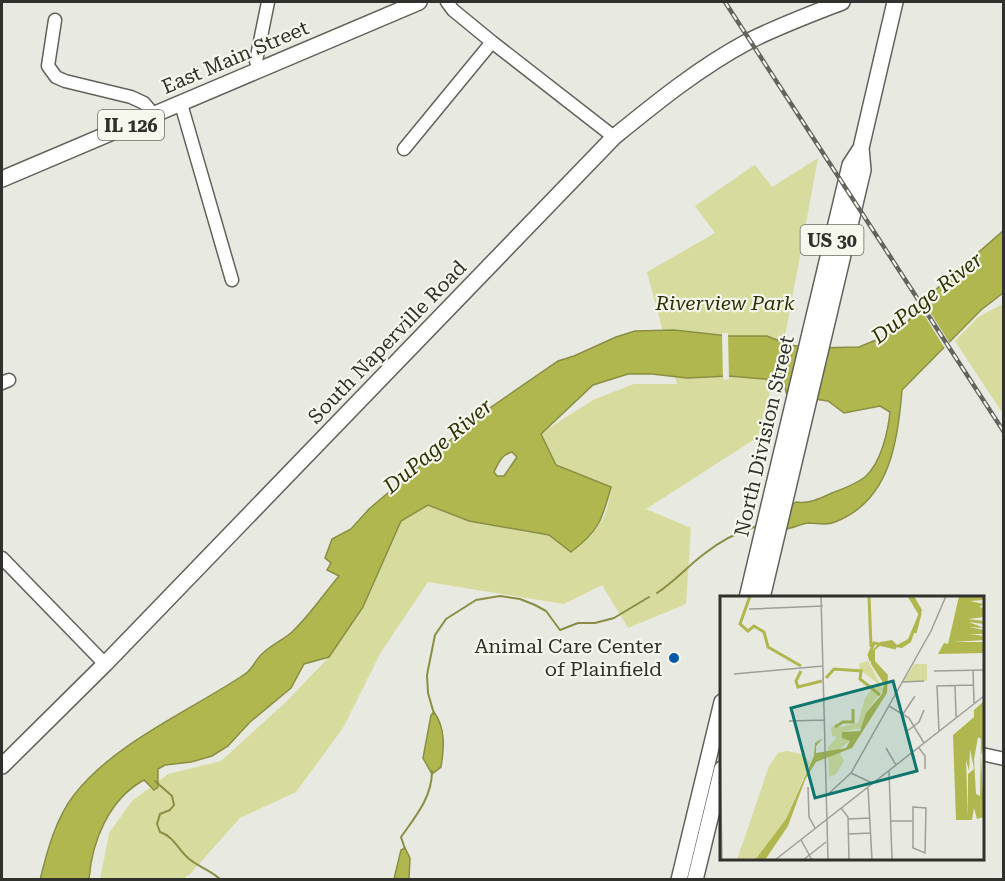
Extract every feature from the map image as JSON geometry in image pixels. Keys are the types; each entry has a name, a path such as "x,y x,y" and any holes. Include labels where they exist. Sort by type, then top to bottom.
{"main road":[{"name":"East Main Street","path":"2,179 419,2"},
{"name":"South Naperville Road","path":"2,766 105,664 614,137 660,99 724,55 750,41 842,2"},
{"name":"North Division Street","path":"747,596 767,514 797,420 817,336 863,170 861,148 895,2"},
{"name":"North Division Street","path":"762,596 784,504 797,420"},
{"path":"678,879 720,710"},
{"path":"694,879 720,777"}],"street":[{"path":"260,69 256,60 268,2"},
{"path":"447,2 453,10 492,42 614,137"},
{"path":"55,20 48,62 51,72 56,77 131,97 144,103 154,115"},
{"path":"404,149 492,42"},
{"path":"181,104 232,280"},
{"path":"2,558 105,664"},
{"path":"984,754 1004,759"}],"green space":[{"name":"Riverview Park","path":"818,158 787,326 758,437 646,509 691,528 686,604 628,628 602,585 564,604 428,582 381,652 343,728 296,792 240,818 183,879 100,880 109,833 132,801 168,774 221,761 287,701 329,657 369,591 401,521 428,505 550,535 571,552 594,532 604,517 611,487 575,475 556,465 540,434 593,400 634,384 677,384 647,272 715,233 695,206 753,166 755,165 772,187"},
{"path":"1003,304 1003,414 955,341 978,317"}],"water":[{"name":"DuPage River","path":"1003,231 1003,293 981,310 902,390 898,429 888,467 868,500 854,512 832,523 808,523 786,529 792,505 796,502 814,500 845,488 861,480 871,471 883,447 889,420 890,412 880,406 844,413 828,401 787,395 784,384 776,380 729,376 687,378 628,374 593,385 541,434 556,465 611,487 598,524 588,538 571,552 549,535 469,521 428,505 401,521 363,607 329,657 304,664 291,688 250,722 228,746 212,756 191,762 165,765 158,769 158,787 154,790 144,780 121,798 104,822 98,836 89,879 40,880 57,824 74,795 91,776 110,759 154,728 248,672 262,654 299,625 339,576 327,570 331,563 325,558 332,539 351,529 369,509 481,414 558,361 635,331 674,330 729,336 767,336 790,345 812,348 859,347 900,330 918,305","holes":["512,452 517,457 504,476 497,476 494,472 503,457"]},
{"path":"434,712 441,725 443,746 441,767 432,774 423,758 431,715"},
{"path":"405,848 410,858 409,879 394,879 401,850"}],"pier":[{"path":"921,298 951,345 946,350 916,302"},
{"path":"722,333 728,333 729,379 723,380"}],"waterway":[{"path":"657,593 716,545 757,526"},
{"path":"434,714 428,693 427,675 435,635 446,619 476,600 500,596 520,599 546,611 560,630 578,623 595,623 614,618 649,597"},
{"path":"405,849 401,837 426,798 432,771"},
{"path":"155,781 172,796 174,805 170,810 160,814 157,824 160,832 172,840 192,861 221,880"}],"railway":[{"path":"725,2 1004,432"}],"place":[{"name":"Animal Care Center of Plainfield","path":"674,658"}]}
